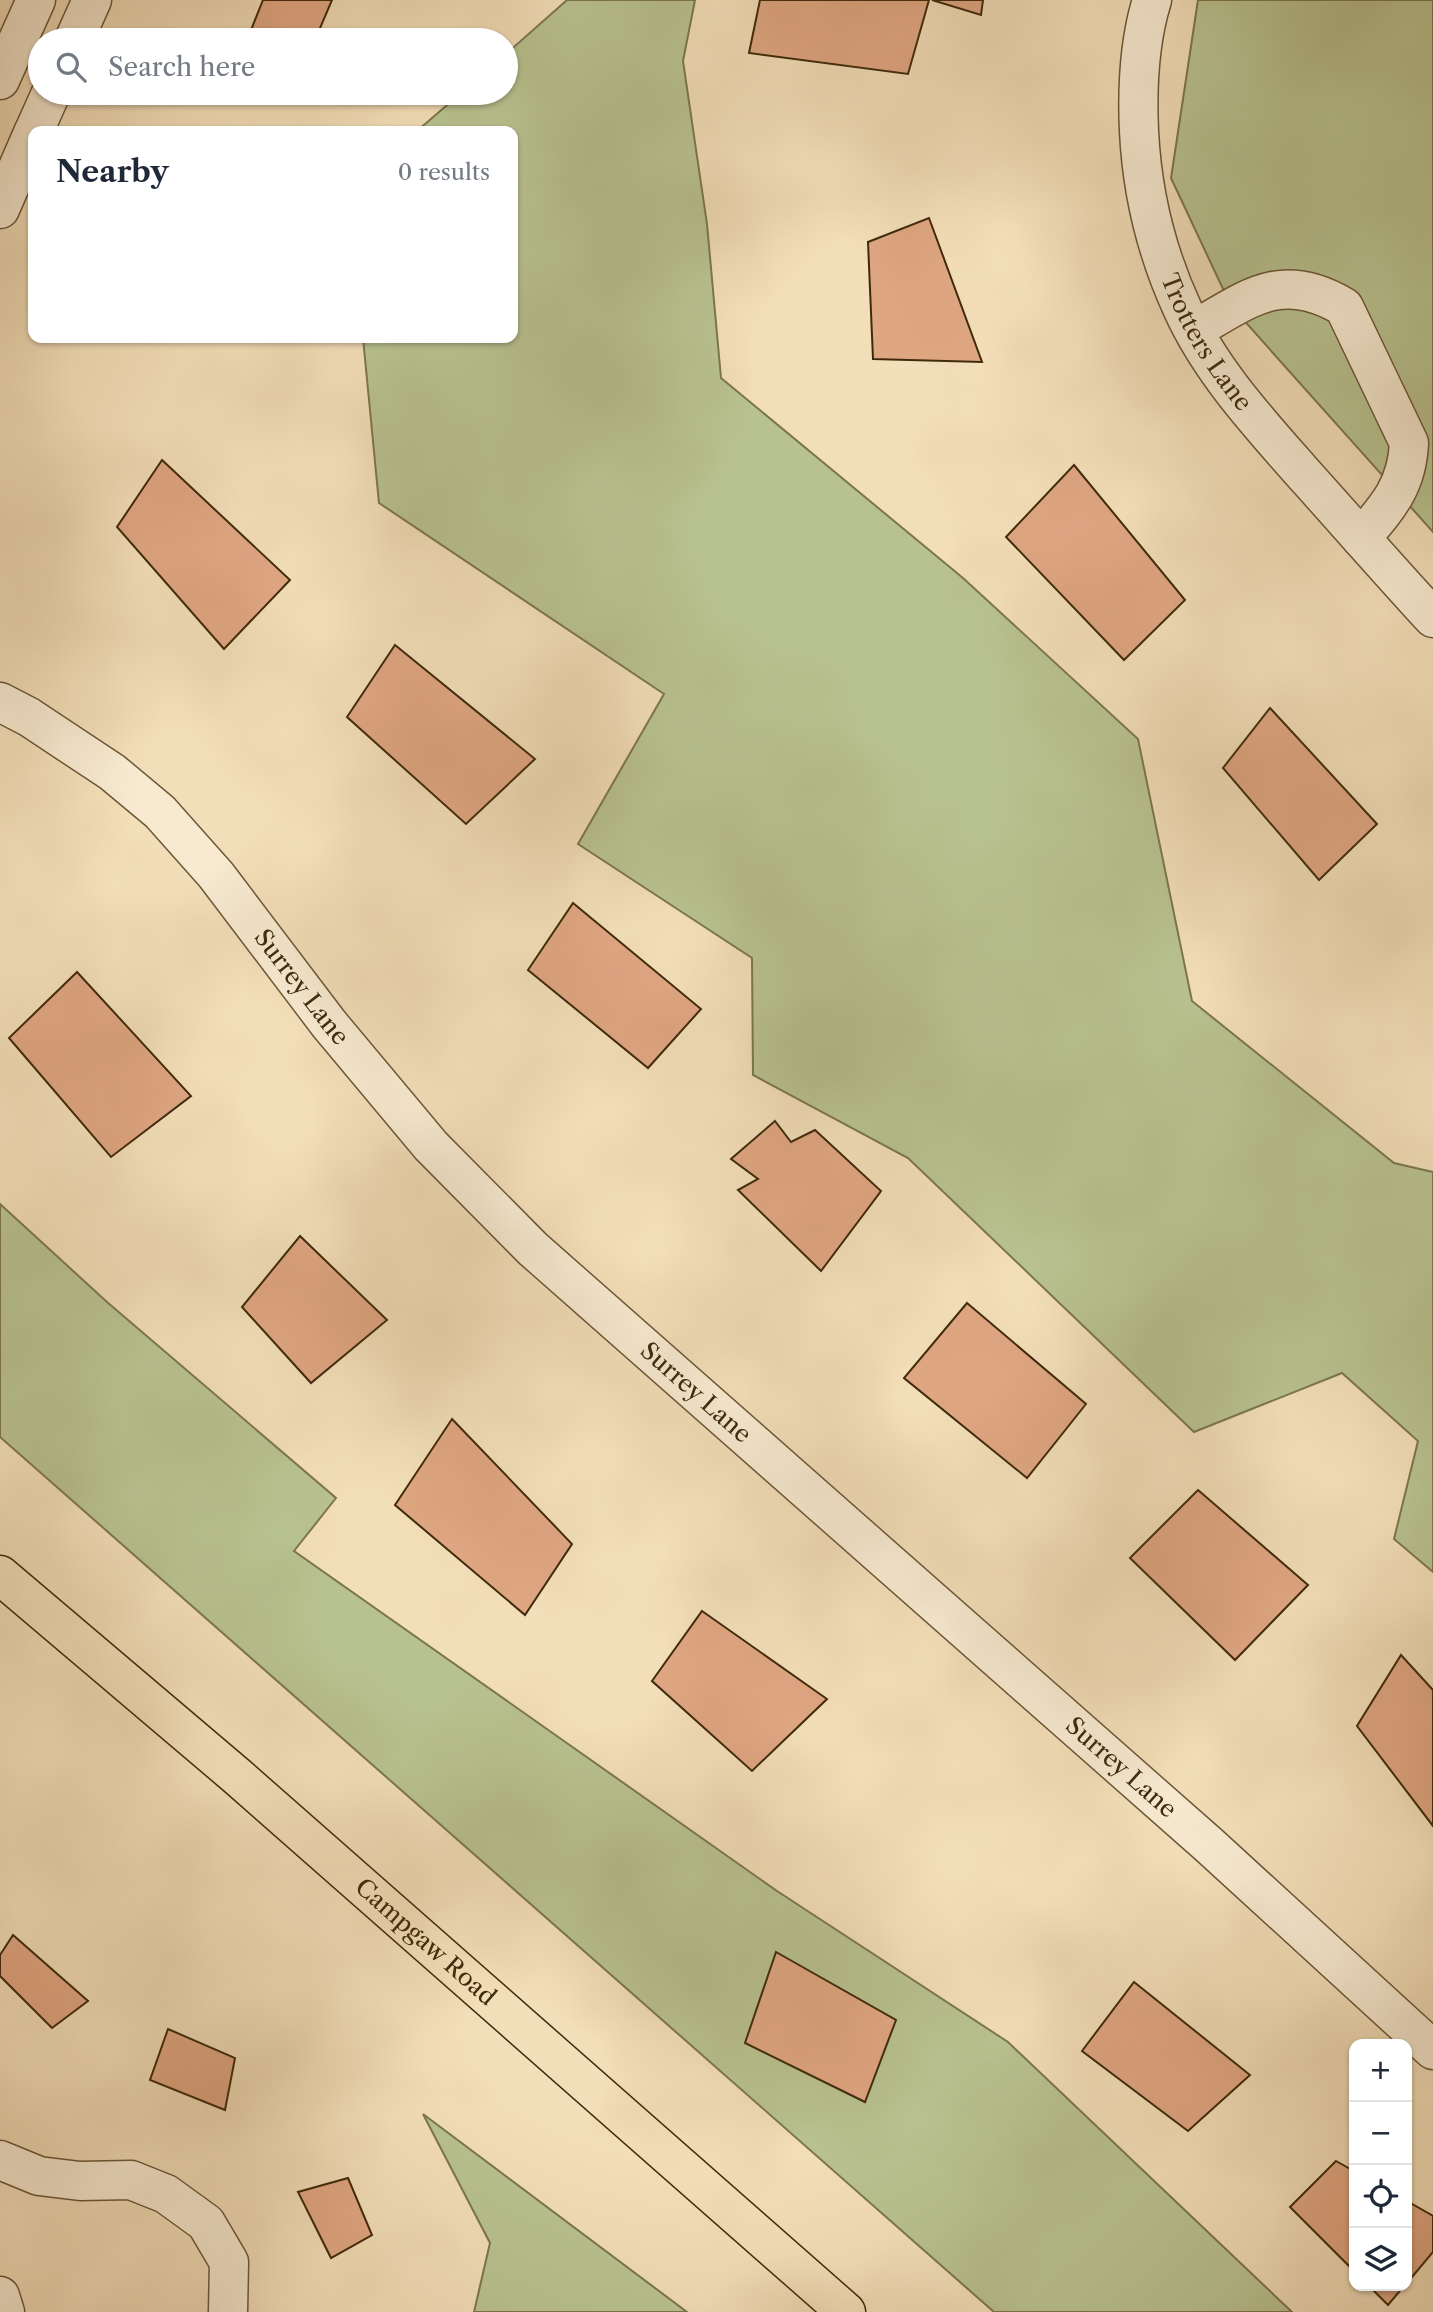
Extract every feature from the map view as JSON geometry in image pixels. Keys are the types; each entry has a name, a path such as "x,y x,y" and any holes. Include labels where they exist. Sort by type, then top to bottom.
{"main road":[{"name":"Campgaw Road","path":"0,1575 238,1777 846,2312"}],"street":[{"path":"0,80 36,0"},
{"path":"79,28 92,0"},
{"name":"Trotters Lane","path":"1152,0 1146,19 1137,91 1141,164 1155,236 1183,311 1216,368 1261,425 1433,618"},
{"path":"37,126 46,105"},
{"path":"0,209 28,146"},
{"path":"1194,330 1258,293 1291,289 1325,296 1344,307 1409,443 1408,463 1394,500 1361,538"},
{"name":"Surrey Lane","path":"0,702 29,717 112,772 160,812 216,875 329,1024 431,1146 533,1249 1209,1845 1433,2050"},
{"path":"0,2160 39,2176 80,2181 131,2180 166,2194 206,2223 229,2262 228,2312"},
{"path":"0,2296 5,2312"}],"green space":[{"path":"567,0 695,0 683,61 707,224 721,378 963,578 1138,739 1192,1001 1394,1163 1433,1172 1433,1572 1394,1539 1418,1441 1342,1373 1194,1432 908,1158 753,1075 752,958 578,844 664,694 379,503 363,343 518,343 518,126 423,126 447,105 518,105 518,43"},
{"path":"1198,0 1433,0 1433,532 1231,306 1171,178"},
{"path":"0,1204 107,1302 336,1498 294,1551 777,1891 1008,2042 1292,2312 994,2312 0,1437"},
{"path":"423,2114 687,2312 474,2312 490,2243"}],"building":[{"path":"263,0 332,0 320,28 252,28"},
{"path":"760,0 929,0 908,74 749,53"},
{"path":"932,0 983,0 981,15"},
{"path":"929,218 982,362 873,359 868,242"},
{"path":"162,460 290,580 224,649 117,527"},
{"path":"1074,465 1185,600 1124,660 1006,537"},
{"path":"395,645 535,759 466,824 347,717"},
{"path":"1270,708 1377,824 1319,880 1223,768"},
{"path":"573,903 701,1009 648,1068 528,970"},
{"path":"77,972 191,1096 111,1157 9,1038"},
{"path":"775,1121 791,1142 815,1130 881,1191 821,1271 738,1190 758,1179 731,1159"},
{"path":"300,1236 387,1320 311,1383 242,1307"},
{"path":"967,1303 1086,1404 1027,1478 904,1378"},
{"path":"452,1419 572,1544 525,1615 395,1505"},
{"path":"1198,1490 1308,1585 1235,1660 1130,1558"},
{"path":"702,1611 827,1699 752,1771 652,1681"},
{"path":"1401,1655 1433,1690 1433,1826 1357,1726"},
{"path":"13,1935 88,2001 52,2028 0,1976 0,1955"},
{"path":"776,1952 896,2020 865,2102 745,2043"},
{"path":"1134,1982 1250,2075 1188,2131 1082,2051"},
{"path":"168,2029 235,2058 225,2110 150,2080"},
{"path":"1336,2161 1349,2168 1349,2266 1290,2207"},
{"path":"348,2178 372,2235 331,2258 298,2192"},
{"path":"1412,2204 1433,2216 1433,2252 1412,2277"},
{"path":"1374,2291 1400,2291 1388,2305"}]}
